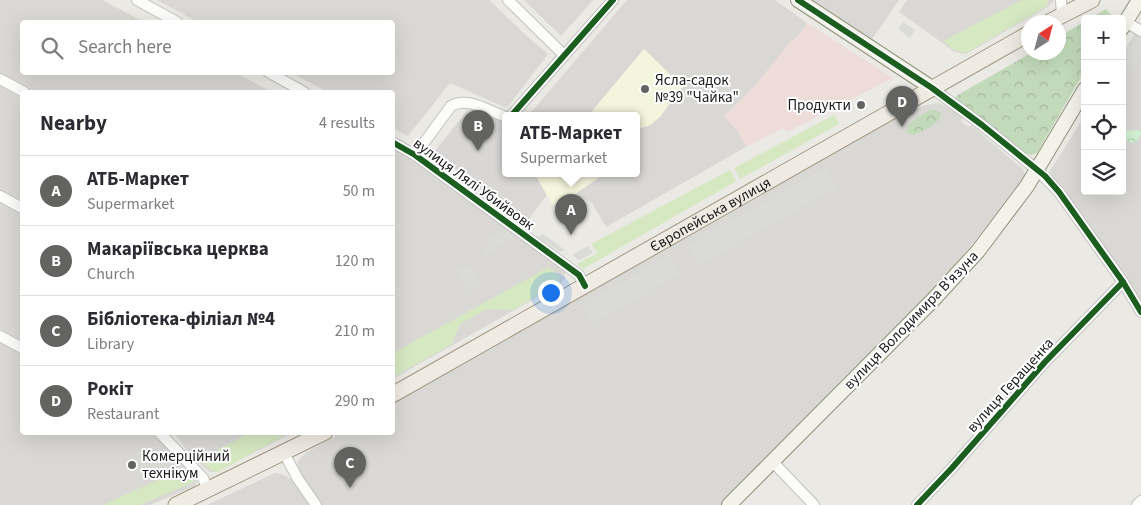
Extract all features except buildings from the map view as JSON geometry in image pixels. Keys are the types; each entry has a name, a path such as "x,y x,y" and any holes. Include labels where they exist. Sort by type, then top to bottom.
{"main road":[{"path":"798,0 932,88"},
{"path":"1126,22 1139,0"},
{"path":"1058,13 1091,1"},
{"name":"Європейська вулиця","path":"395,393 1021,38"},
{"name":"вулиця Володимира В'язуна","path":"729,505 933,300 983,244 1027,186 1081,96"},
{"path":"176,505 319,435"}],"street":[{"path":"137,0 173,20"},
{"path":"508,0 564,55"},
{"path":"514,112 613,0"},
{"path":"1126,26 1141,31"},
{"path":"273,75 300,90"},
{"path":"0,80 20,90"},
{"path":"932,88 982,125 1059,192 1123,282 1141,312"},
{"path":"416,155 451,106 455,104 470,104 502,116"},
{"name":"вулиця Лялі Убийвовк","path":"395,144 416,155 579,275 585,286"},
{"path":"0,196 20,207"},
{"name":"вулиця Геращенка","path":"917,505 1045,362 1123,282"},
{"path":"0,336 20,347"},
{"path":"162,435 203,478 208,490"},
{"path":"284,453 316,505"},
{"path":"772,461 814,505"},
{"path":"1137,505 1141,501"}],"shaded area":[{"path":"0,0 102,0 140,20 20,20 20,75 240,75 268,90 29,90 0,75"},
{"path":"157,0 489,0 548,54 509,105 504,107 450,83 408,136 395,129 395,90 324,90 295,75 395,75 395,20 194,20"},
{"path":"524,0 593,0 560,35"},
{"path":"627,0 775,0 807,23 755,86 724,116 738,131 746,147 606,227 592,203 575,194 600,177 640,177 640,127 668,105 683,87 644,49 591,112 531,112"},
{"path":"804,0 899,0 869,44"},
{"path":"907,0 1054,0 1051,5 1034,15 1021,15 1021,22 966,54 955,52 899,12"},
{"path":"903,22 915,30 910,38 898,29"},
{"path":"807,23 893,78 787,132 783,128 746,147 738,131 724,117 755,86"},
{"path":"1137,30 1141,33 1141,317 1047,176 1081,121 1081,195 1126,195 1126,48"},
{"path":"1135,38 1141,40 1141,56 1126,77 1126,60 1126,51"},
{"name":"Ясла-садок №39 \"Чайка\"","path":"644,49 683,87 661,116 650,125 640,129 640,112 591,112"},
{"path":"0,85 20,96 20,203 0,192"},
{"path":"939,103 954,110 963,117 961,121 968,127 971,125 1024,170 1025,179 925,302 724,505 320,505 298,470 298,461 307,452 337,435 395,435 395,402 905,114 925,105"},
{"path":"472,109 502,121 502,168 485,193 434,152 467,111"},
{"path":"395,151 411,157 560,265 565,272 565,279 560,284 395,378"},
{"path":"502,168 502,177 537,177 547,195 527,221 485,193"},
{"path":"825,168 836,188 699,265 688,245"},
{"path":"537,177 599,177 575,194 553,206"},
{"path":"0,202 20,213 20,340 0,329"},
{"path":"506,227 518,235 484,255 488,238"},
{"path":"543,234 565,250 560,252 538,237"},
{"path":"588,246 593,253 579,260 572,255"},
{"path":"669,255 680,274 593,324 583,305"},
{"path":"470,264 482,286 469,292 458,271"},
{"path":"0,342 20,353 20,435 156,435 195,477 197,482 195,486 150,505 0,505"},
{"path":"176,435 288,435 217,472 210,472 192,457"},
{"path":"275,473 291,479 309,505 207,505"}],"green space":[{"path":"1022,0 1047,0 1048,2 1047,6 1031,15 1021,15 1021,21 966,53 954,50 943,41"},
{"path":"1106,9 1111,15 1096,15"},
{"path":"1081,23 1081,77 1037,153 1031,155 1025,153 956,99 956,96 1021,59 1066,60 1066,33"},
{"path":"931,110 941,113 935,123 914,135 907,133 907,127 912,122"},
{"path":"834,115 839,124 740,179 734,168"},
{"path":"1141,130 1141,134 1135,143 1126,141 1126,131"},
{"path":"730,170 736,181 583,269 577,264 598,253 591,244"},
{"path":"549,267 560,277 558,283 513,310 487,309 460,324 452,344 395,376 395,352"},
{"path":"245,435 284,435 218,472 211,471 201,459"},
{"path":"184,468 194,479 192,483 140,505 103,505"}],"cycle path":[{"path":"515,112 613,0"},
{"path":"798,0 932,88 982,125 1045,176 1059,192 1123,282 1141,312"},
{"path":"395,144 415,155 579,275 585,286"},
{"path":"917,505 1045,362 1123,282"}],"place":[{"name":"Ясла-садок №39 \"Чайка\"","path":"645,89"},
{"name":"Продукти","path":"861,105"},
{"name":"Рокіт","path":"902,127"},
{"name":"Макаріївська церква","path":"478,151"},
{"name":"АТБ-Маркет","path":"571,235"},
{"name":"Комерційний технікум","path":"132,465"},
{"name":"Бібліотека-філіал №4","path":"350,488"}]}
